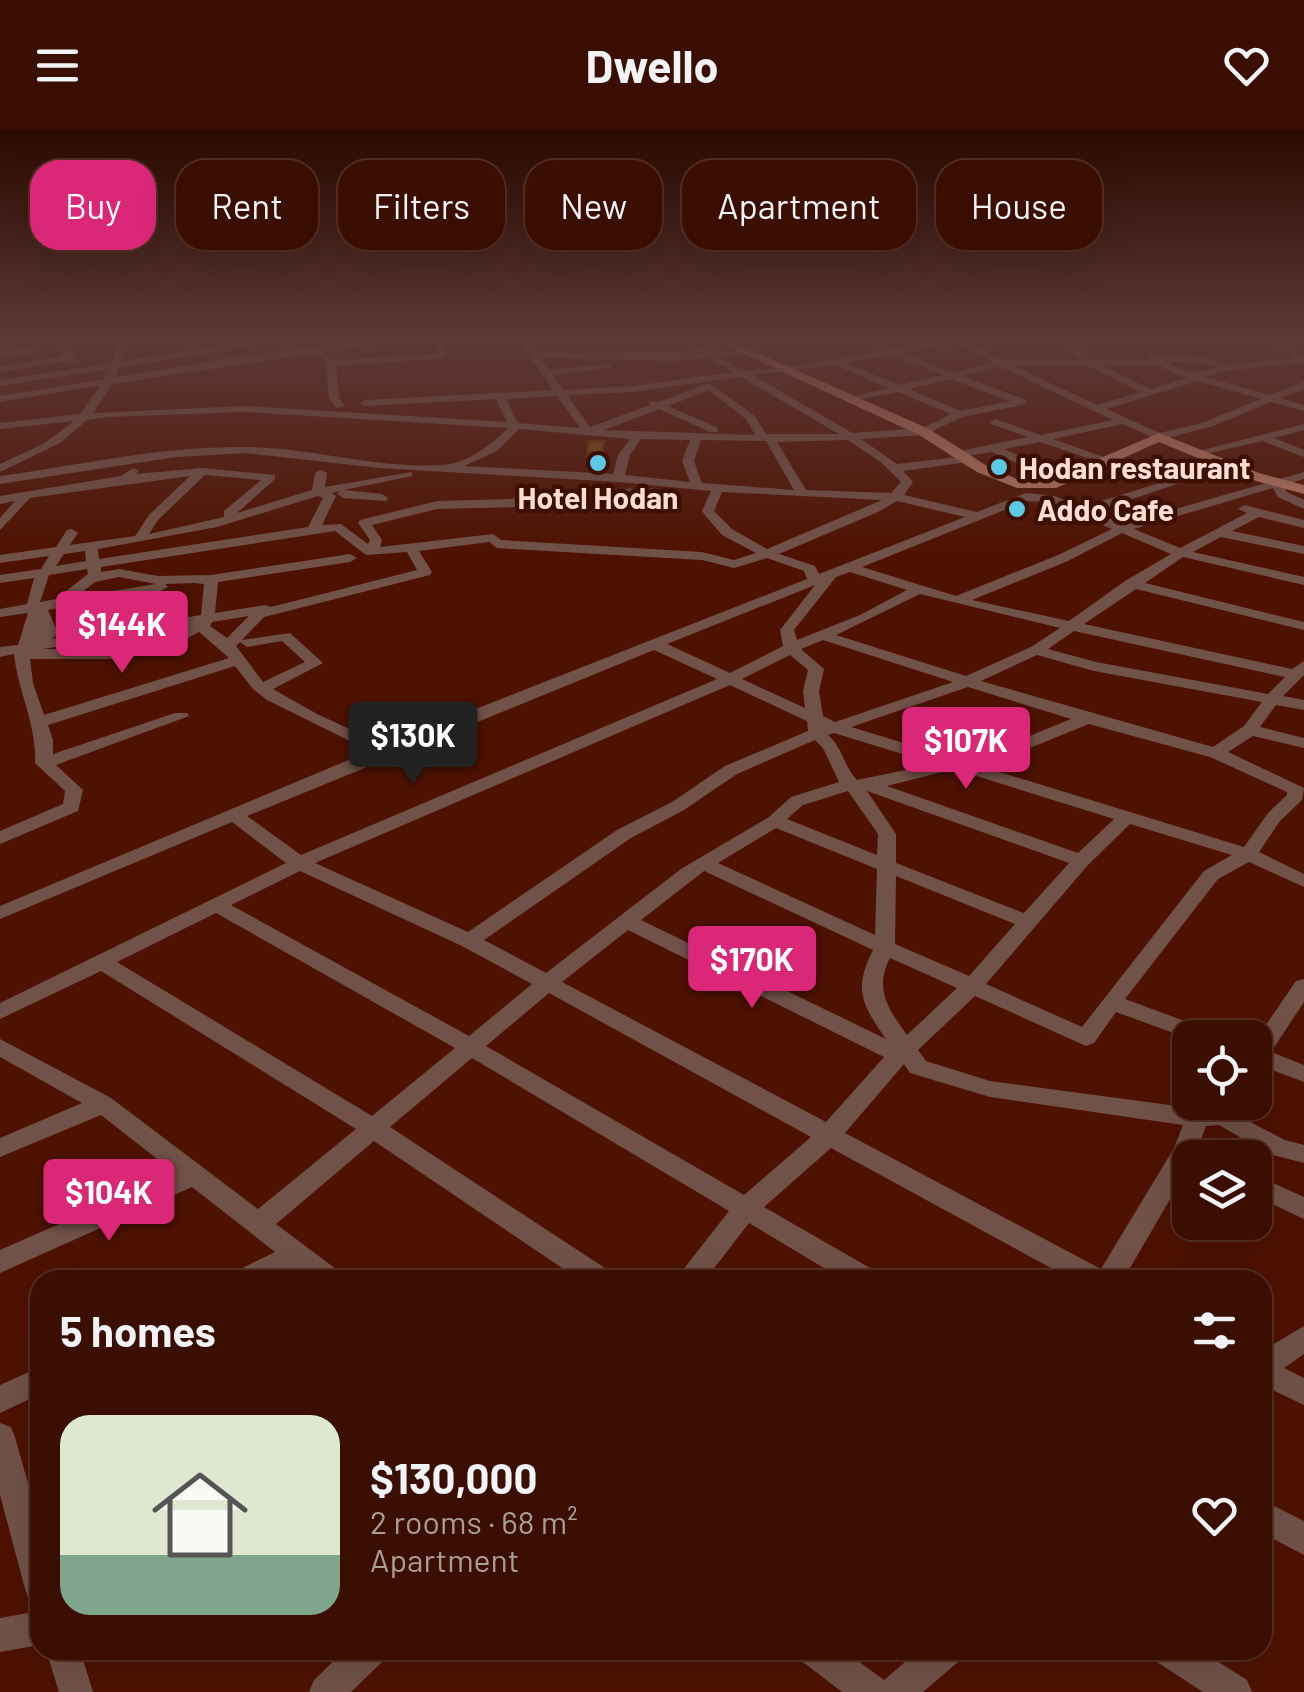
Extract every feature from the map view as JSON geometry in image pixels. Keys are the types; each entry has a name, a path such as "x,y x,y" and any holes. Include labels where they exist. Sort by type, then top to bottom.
{"main road":[{"path":"879,411 1005,480 1040,491 1159,437 1277,484 1304,490"}],"street":[{"path":"31,423 32,411"},
{"path":"0,469 14,458 56,441 86,411"},
{"path":"0,426 167,411"},
{"path":"292,411 638,436 852,438 922,431 959,414 982,411"},
{"path":"507,411 515,428"},
{"path":"573,411 588,432"},
{"path":"588,432 647,411"},
{"path":"668,411 730,436"},
{"path":"743,411 766,437 802,494"},
{"path":"338,527 371,552 493,538 497,544 552,544 702,556 734,564 874,510 898,497 907,482 896,468 806,411"},
{"path":"951,411 959,414"},
{"path":"1100,411 1159,437 1239,411"},
{"path":"1223,418 1240,422"},
{"path":"995,422 1108,462"},
{"path":"896,468 1124,422"},
{"path":"1197,452 1259,431 1304,427"},
{"path":"0,559 140,539 218,522 318,492 438,470 493,449 515,428"},
{"path":"1259,431 1304,454"},
{"path":"618,478 624,455 638,436"},
{"path":"697,436 688,461 708,488 708,512 726,532 767,554 831,574 919,589 957,601 1298,670"},
{"path":"994,448 1040,491 1121,529 1181,552 1304,581"},
{"path":"0,480 144,459 246,450 438,470 898,497 978,516"},
{"path":"125,479 144,459"},
{"path":"1083,511 1228,465"},
{"path":"140,539 153,518 202,471"},
{"path":"0,500 125,479 202,471 270,476 218,522"},
{"path":"318,492 322,473"},
{"path":"957,601 1063,558 1121,529 1304,476"},
{"path":"1277,484 1282,494 1304,504"},
{"path":"261,485 382,498"},
{"path":"218,522 226,525 224,542 364,523 437,506 515,503 522,496 708,488"},
{"path":"0,913 384,751 1040,491"},
{"path":"314,531 330,496 318,492"},
{"path":"0,526 27,495"},
{"path":"1219,499 1255,514 1304,524"},
{"path":"468,940 624,834 678,806 731,770 822,727 966,682 1036,650 1181,552 1255,514"},
{"path":"364,523 376,540 371,552"},
{"path":"0,838 72,807 74,790 44,763 40,722 26,683 22,654 36,618 32,600 38,582 72,533"},
{"path":"1221,533 1304,550"},
{"path":"0,579 261,538"},
{"path":"91,546 95,575 92,578 118,574 176,581 211,578 206,622 202,627 232,652 249,677 285,705 384,751"},
{"path":"220,578 234,548"},
{"path":"40,722 232,652 254,616 425,572 410,548"},
{"path":"39,606 350,558"},
{"path":"831,574 787,630 791,648 816,668 811,691 842,775 1081,861"},
{"path":"0,614 60,602 95,575"},
{"path":"1130,584 1304,626"},
{"path":"0,1012 299,864 726,680 865,618 919,589"},
{"path":"0,652 307,602"},
{"path":"22,654 51,632 39,606"},
{"path":"22,654 116,654 161,648 206,622"},
{"path":"704,864 1086,1038 1119,988 1134,976 1156,940 1212,875 1248,854 1274,817 1296,796 1296,789 1216,753 966,682 821,635"},
{"path":"248,644 285,636 315,663 264,687"},
{"path":"656,645 822,727 1248,854 1304,881"},
{"path":"1036,650 1094,666 1304,705"},
{"path":"1216,753 1250,730 1298,670"},
{"path":"44,763 181,716"},
{"path":"258,1224 546,984 704,864 775,822 797,801 835,786 861,785 961,766 1088,718"},
{"path":"1250,730 1304,743"},
{"path":"861,785 888,834 886,948 872,973 876,1008 903,1052 918,1066 990,1089 1172,1107"},
{"path":"234,814 299,864 468,940 1079,1270"},
{"path":"697,1270 747,1207 830,1135 903,1052 1030,923 1081,861 1128,816"},
{"path":"775,822 1030,923"},
{"path":"214,904 471,1046 851,1270"},
{"path":"627,921 903,1052"},
{"path":"100,961 373,1128 586,1270"},
{"path":"1272,1033 1304,986"},
{"path":"1111,1002 1172,1024"},
{"path":"0,1048 103,1104 317,1270"},
{"path":"1272,1062 1304,1074"},
{"path":"0,1148 103,1104"},
{"path":"1229,1120 1278,1147 1304,1154"},
{"path":"0,1262 195,1175"},
{"path":"1115,1270 1172,1185"},
{"path":"1272,1193 1304,1209"},
{"path":"264,1270 297,1254"},
{"path":"1272,1362 1304,1338"},
{"path":"1272,1374 1304,1392"},
{"path":"0,1400 30,1385"},
{"path":"0,1437 30,1548"},
{"path":"1272,1521 1304,1539"},
{"path":"0,1635 30,1630"},
{"path":"65,1660 76,1692"},
{"path":"326,1692 360,1660"},
{"path":"828,1660 871,1692"},
{"path":"896,1692 934,1660"},
{"path":"1185,1660 1235,1692"}],"building":[{"path":"589,441 604,441 602,453 587,452"}],"place":[{"name":"Hotel Hodan","path":"598,463"},
{"name":"Hodan restaurant","path":"999,467"},
{"name":"Addo Cafe","path":"1017,509"}]}
